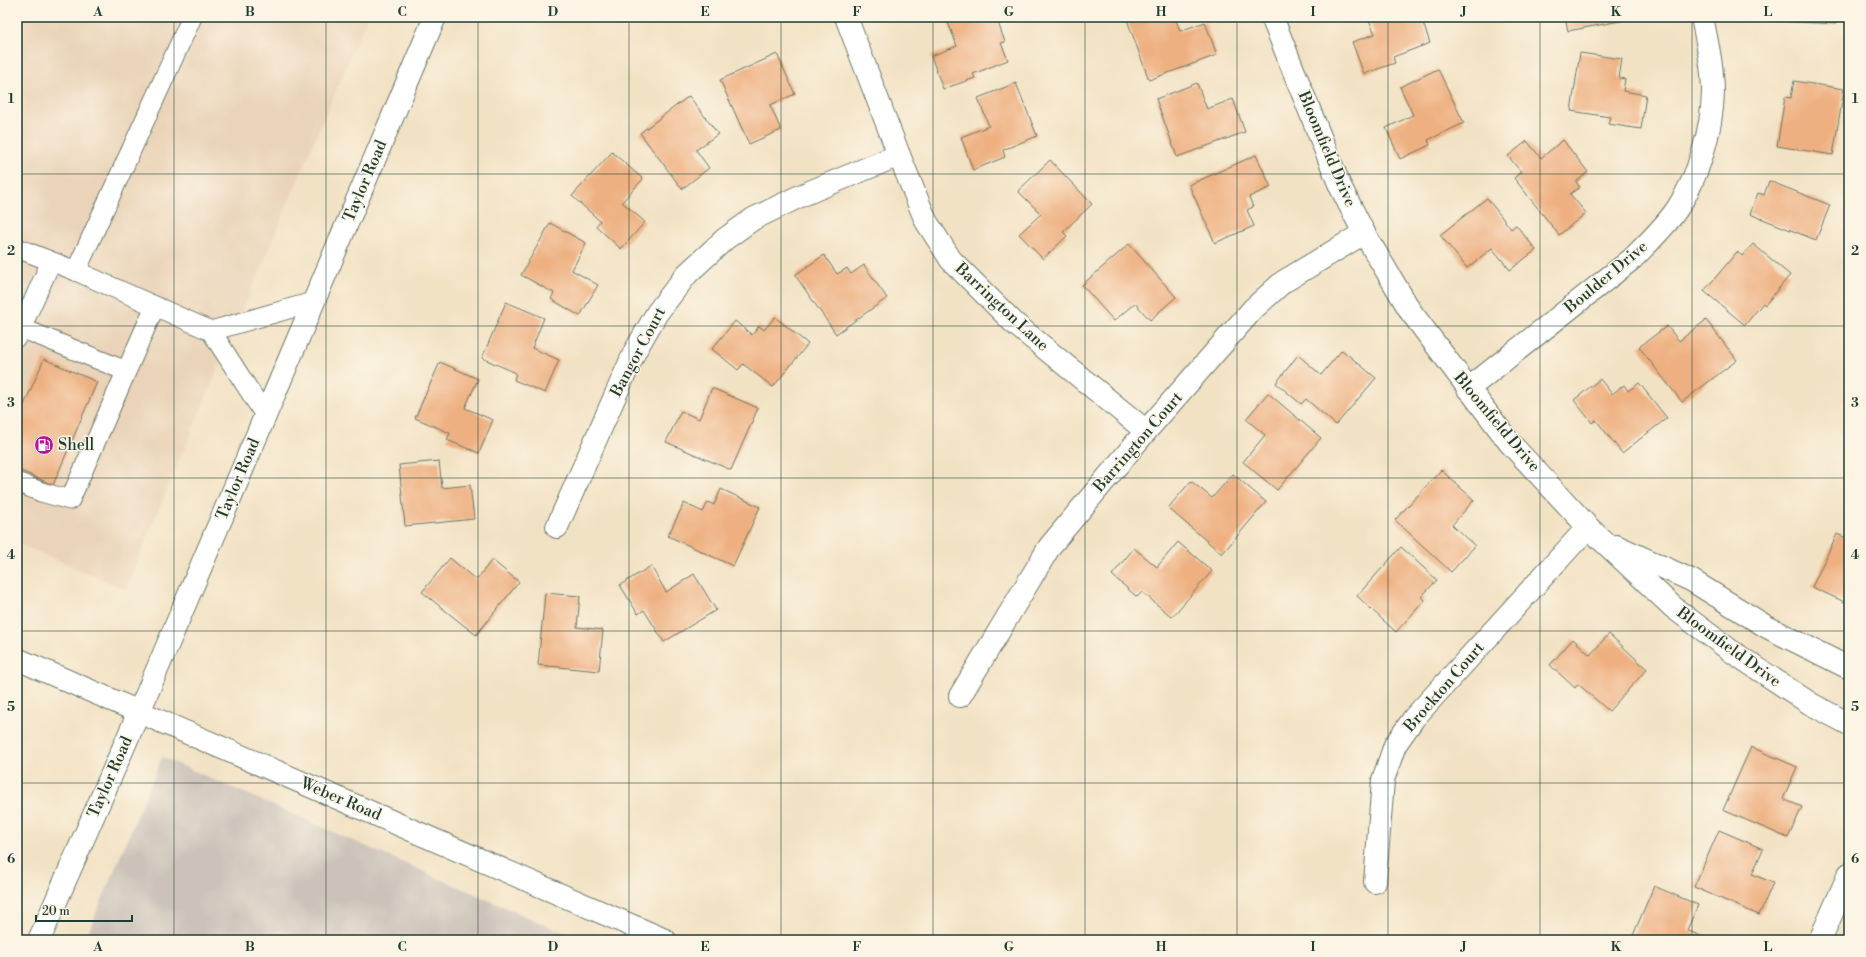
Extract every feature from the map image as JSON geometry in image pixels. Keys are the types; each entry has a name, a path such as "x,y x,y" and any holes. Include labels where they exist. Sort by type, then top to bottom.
{"street":[{"name":"Taylor Road","path":"39,940 139,712 434,17"},
{"name":"Barrington Lane","path":"846,17 926,221 951,260 1014,322 1146,431"},
{"name":"Bloomfield Drive","path":"1272,17 1340,186 1364,233 1411,312 1509,442 1594,533 1674,608 1731,651 1811,704 1849,724"},
{"name":"Boulder Drive","path":"1468,389 1632,259 1656,235 1678,208 1701,157 1713,93 1710,61 1702,17"},
{"name":"Bangor Court","path":"557,527 635,351 657,313 687,274 725,240 753,219 800,196 899,155"},
{"name":"Barrington Court","path":"960,696 1050,546 1146,431 1253,309 1283,282 1364,233"},
{"path":"1594,533 1691,580 1767,627 1849,668"},
{"name":"Brockton Court","path":"1375,882 1384,780 1395,745 1414,718 1594,533"},
{"name":"Weber Road","path":"17,659 665,940"},
{"path":"1820,940 1849,874"}],"lane":[{"path":"76,271 192,17"},
{"path":"17,248 76,271 211,331 265,415"},
{"path":"51,262 19,333 126,372"},
{"path":"211,331 313,302"},
{"path":"17,482 41,492 70,500 155,306"}],"shaded area":[{"path":"17,17 367,17 125,589 17,543"},
{"path":"162,757 580,940 85,940"}],"building":[{"path":"946,17 996,17 1005,42 1001,43 1008,60 973,74 975,78 943,89 931,56 957,46"},
{"path":"1126,17 1175,17 1180,31 1205,22 1217,55 1149,80"},
{"path":"1375,17 1421,17 1430,43 1393,57 1395,63 1364,74 1352,42 1375,34 1369,20"},
{"path":"1565,17 1636,17 1636,18 1568,31"},
{"path":"1773,17 1836,17 1836,24 1773,21"},
{"path":"1580,53 1622,59 1619,78 1625,79 1623,91 1646,95 1641,129 1608,124 1610,117 1571,111"},
{"path":"777,54 795,94 770,105 781,130 749,144 720,80"},
{"path":"1438,69 1464,123 1428,140 1430,145 1400,159 1386,128 1413,115 1400,87"},
{"path":"1794,81 1844,89 1833,155 1777,146 1785,97 1791,98"},
{"path":"1016,83 1037,136 1003,150 1005,157 973,170 961,137 989,126 978,98"},
{"path":"1197,83 1207,109 1233,99 1245,132 1177,157 1156,99"},
{"path":"689,96 718,134 696,150 709,168 682,189 640,133"},
{"path":"1563,140 1588,172 1576,182 1580,187 1570,194 1586,213 1559,235 1514,178 1521,172 1508,156 1527,141 1541,158"},
{"path":"612,152 643,179 622,202 645,222 621,249 596,226 600,221 572,196"},
{"path":"1256,155 1271,187 1249,197 1253,207 1247,210 1254,226 1215,243 1189,185"},
{"path":"1050,160 1092,204 1063,232 1067,236 1043,259 1019,234 1041,214 1018,191"},
{"path":"1769,181 1830,205 1816,240 1750,214 1758,193 1764,195"},
{"path":"1487,198 1511,229 1516,225 1536,250 1510,270 1492,248 1467,268 1440,235"},
{"path":"550,223 586,243 572,270 598,285 580,316 551,299 554,293 521,275"},
{"path":"1129,244 1176,297 1150,320 1135,303 1114,321 1082,285"},
{"path":"1753,244 1790,275 1765,305 1763,303 1745,325 1704,291 1737,252 1742,256"},
{"path":"824,255 837,274 847,268 851,274 864,265 887,298 836,334 795,275"},
{"path":"506,302 544,318 532,348 559,360 545,393 514,380 516,373 482,358"},
{"path":"775,317 808,344 773,387 743,364 738,370 712,349 735,321 752,335 759,326 764,330"},
{"path":"1706,320 1737,360 1682,402 1639,347 1667,326 1679,341"},
{"path":"1342,350 1376,378 1336,425 1306,399 1301,404 1276,383 1298,355 1321,375"},
{"name":"Shell","path":"44,359 97,382 53,485 17,469 17,421"},
{"path":"440,362 478,379 465,408 493,420 479,453 447,440 450,433 415,418"},
{"path":"1600,379 1612,394 1624,385 1628,391 1639,383 1667,418 1622,453 1596,420 1592,423 1574,400"},
{"path":"712,388 758,408 731,470 666,442 681,411 699,419"},
{"path":"1268,393 1321,438 1277,490 1243,462 1265,435 1246,419"},
{"path":"439,461 442,488 470,485 474,519 405,526 399,465"},
{"path":"1441,470 1474,500 1452,525 1475,546 1451,572 1395,520"},
{"path":"1233,474 1266,502 1222,554 1168,508 1191,481 1212,498"},
{"path":"721,489 760,507 733,566 668,536 684,503 703,512 708,502 714,505"},
{"path":"1837,534 1849,539 1849,604 1812,587"},
{"path":"1178,542 1212,571 1172,617 1142,592 1137,597 1112,575 1134,548 1157,567"},
{"path":"1401,547 1437,580 1421,597 1425,600 1396,632 1357,596"},
{"path":"450,558 476,580 492,560 519,582 476,635 422,592"},
{"path":"651,566 666,592 694,574 716,610 664,642 644,610 638,614 620,585"},
{"path":"545,593 580,596 577,627 603,630 599,671 538,665"},
{"path":"1609,634 1647,669 1609,711 1578,684 1575,688 1550,665 1573,639 1590,655"},
{"path":"1751,747 1797,767 1783,799 1802,807 1788,838 1723,810"},
{"path":"1719,830 1763,849 1752,874 1773,883 1759,915 1694,887"},
{"path":"1654,886 1698,905 1687,930 1710,940 1631,940"}],"place":[{"name":"Shell","path":"44,445"}]}
